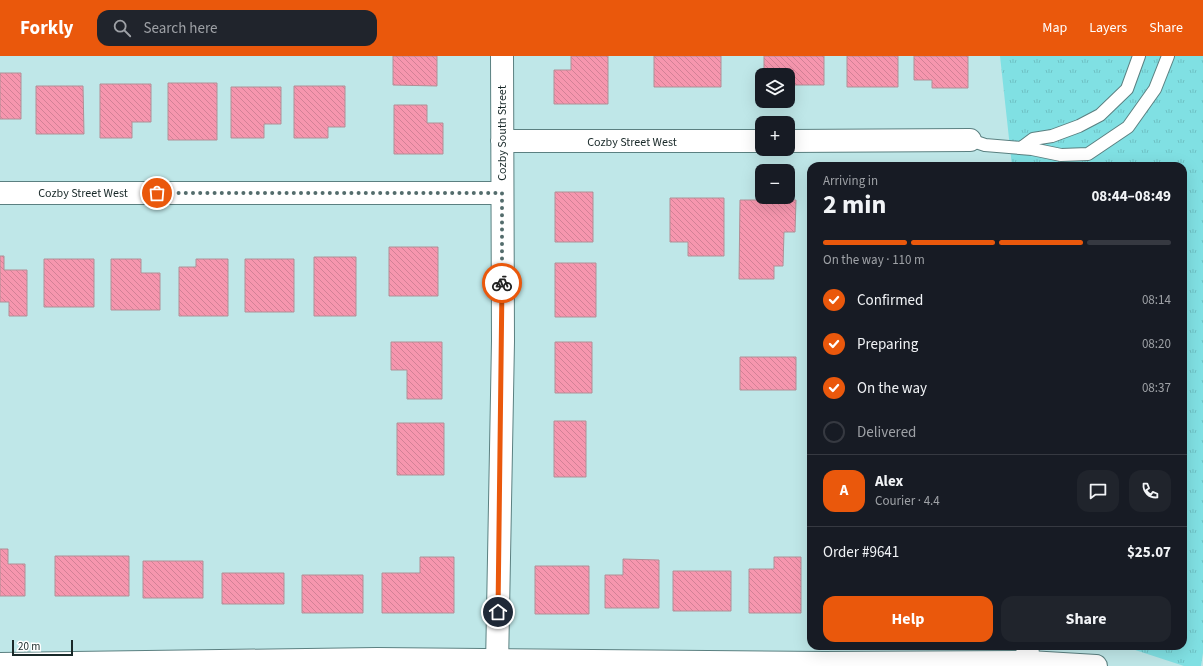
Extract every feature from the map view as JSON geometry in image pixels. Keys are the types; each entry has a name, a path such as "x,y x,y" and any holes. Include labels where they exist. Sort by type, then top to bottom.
{"street":[{"name":"Cozby South Street","path":"497,663 503,341 502,56"},
{"path":"795,141 970,140"},
{"name":"Cozby Street West","path":"502,141 755,142"},
{"name":"Cozby Street West","path":"0,193 502,193"},
{"path":"0,664 377,659 497,663 824,664 1028,654 1096,666"}],"lane":[{"path":"1021,148 1033,139 1052,136 1079,126 1100,114 1127,89 1139,56"},
{"path":"970,140 985,145 1021,148 1061,155 1088,154 1128,127 1156,90 1168,56"}],"green space":[{"path":"1000,56 1203,56 1203,653 1201,666 1184,666 1135,650 1187,650 1187,162 1012,162"}],"building":[{"path":"393,56 437,56 437,86 393,85"},
{"path":"571,56 608,56 608,104 554,104 554,70 571,70"},
{"path":"654,56 721,56 721,87 654,87"},
{"path":"764,56 824,56 824,85 795,85 795,68 764,68"},
{"path":"847,56 898,56 898,87 847,87"},
{"path":"914,56 968,56 968,88 932,88 932,80 914,80"},
{"path":"0,73 21,73 21,119 0,119"},
{"path":"168,83 217,83 217,140 168,140"},
{"path":"100,84 151,84 151,122 132,122 132,138 100,138"},
{"path":"36,86 83,86 84,134 36,134"},
{"path":"294,86 345,86 345,127 328,127 328,138 294,138"},
{"path":"231,87 281,87 281,124 264,124 264,138 231,138"},
{"path":"394,105 427,105 427,123 443,123 443,154 394,154"},
{"path":"555,192 593,192 593,242 555,242"},
{"path":"670,198 724,198 724,256 688,256 688,242 670,242"},
{"path":"740,200 755,200 755,204 795,204 796,200 795,232 784,232 783,266 774,266 774,279 739,279"},
{"path":"389,247 438,247 438,296 389,296"},
{"path":"0,256 4,256 4,270 27,270 27,316 9,316 9,302 0,302"},
{"path":"314,257 356,257 356,316 314,316"},
{"path":"44,259 94,259 94,307 44,307"},
{"path":"111,259 141,259 141,273 160,273 160,310 111,310"},
{"path":"196,259 228,259 228,316 179,316 179,267 196,267"},
{"path":"245,259 294,259 294,312 245,312"},
{"path":"555,263 596,263 596,317 555,317"},
{"path":"391,342 442,342 442,399 407,399 407,370 391,370"},
{"path":"555,342 592,342 592,393 555,393"},
{"path":"740,357 796,357 796,390 740,390"},
{"path":"554,421 586,421 586,477 554,477"},
{"path":"397,423 444,423 444,475 397,475"},
{"path":"0,549 8,549 8,564 25,564 25,596 0,596"},
{"path":"55,556 129,556 129,596 55,596"},
{"path":"420,557 454,557 454,613 382,613 382,573 420,573"},
{"path":"774,557 801,557 801,613 749,613 749,569 774,569"},
{"path":"623,559 659,560 659,608 605,608 605,575 623,575"},
{"path":"143,561 203,561 203,598 143,598"},
{"path":"535,566 589,566 589,614 535,614"},
{"path":"673,571 731,571 731,611 673,611"},
{"path":"222,573 284,573 284,604 222,604"},
{"path":"302,575 363,575 363,613 302,613"}],"way so far":[{"path":"157,193 502,193 502,283"}],"route":[{"path":"498,612 502,283"}]}
